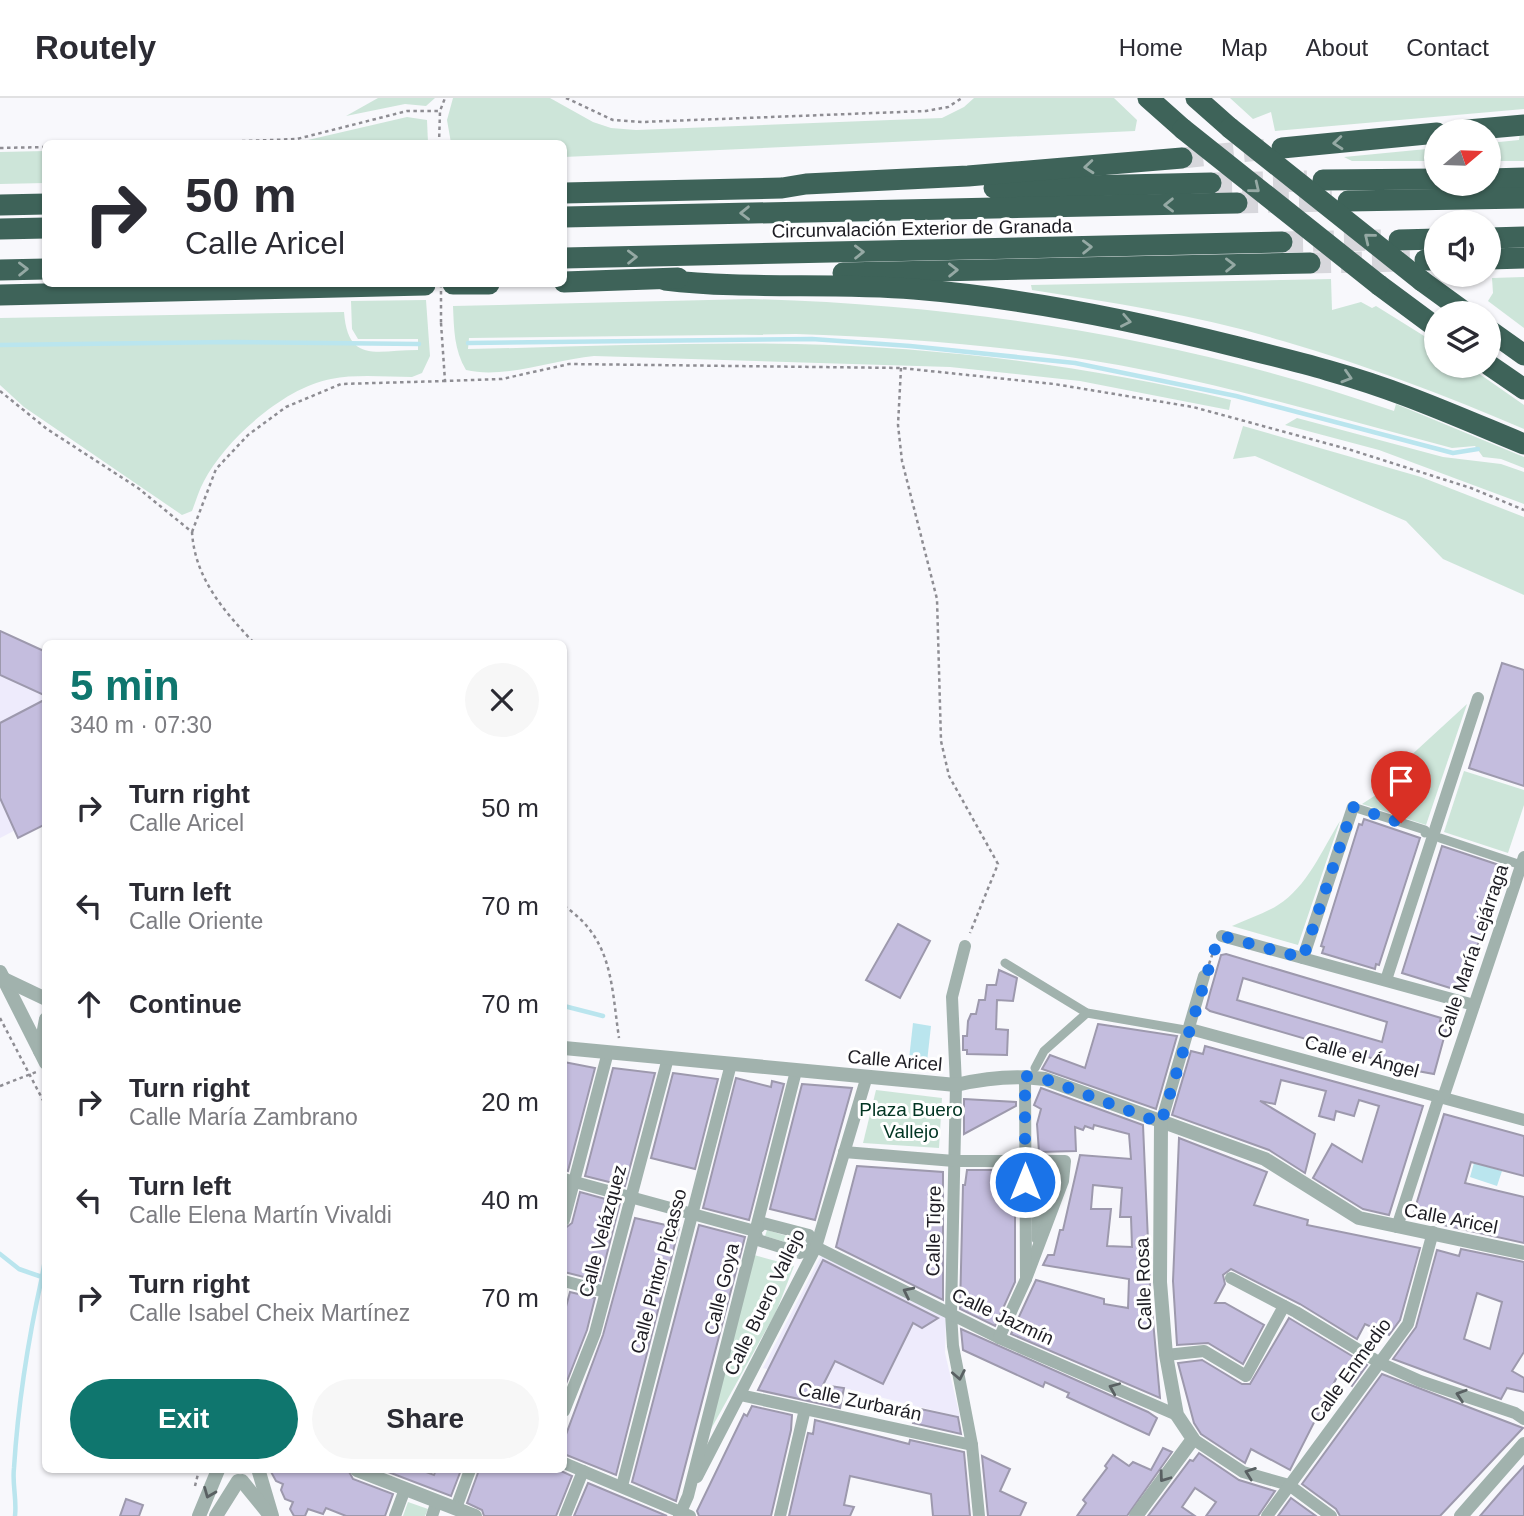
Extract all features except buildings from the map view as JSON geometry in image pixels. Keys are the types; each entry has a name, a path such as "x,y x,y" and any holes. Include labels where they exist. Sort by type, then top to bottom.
{"highway":[{"path":"1149,98 1183,129 1424,318"},
{"path":"1196,98 1230,128 1424,264"},
{"path":"1502,127 1524,125"},
{"path":"1282,148 1424,134"},
{"path":"782,188 806,184 968,176 1182,158"},
{"path":"1502,179 1524,178"},
{"path":"1323,180 1424,179"},
{"path":"567,192 782,188 806,191 1210,183"},
{"path":"1348,201 1524,198"},
{"name":"Circunvalación Exterior de Granada","path":"567,217 1237,203"},
{"path":"0,205 42,204"},
{"path":"0,229 42,229"},
{"path":"1501,238 1524,237"},
{"path":"1399,240 1424,239"},
{"name":"Circunvalación Exterior de Granada","path":"567,258 1282,242"},
{"path":"1501,259 1524,258"},
{"path":"567,282 665,280 698,276 1310,263"},
{"path":"0,270 42,269"},
{"path":"665,280 698,284 779,283 913,289 987,297 1111,318 1287,359 1391,391 1524,444"},
{"path":"0,295 315,287"},
{"path":"1445,287 1456,301"},
{"path":"1501,339 1524,355"},
{"path":"1501,373 1524,389"}],"street":[{"path":"1386,980 1478,698"},
{"path":"1303,958 1353,807 1425,830 1425,834"},
{"path":"1440,838 1523,861"},
{"name":"Calle María Lejárraga","path":"1397,1227 1523,861"},
{"path":"1222,936 1474,1004"},
{"name":"Calle Tigre","path":"965,946 952,997 956,1085 951,1313 953,1346 972,1444 979,1516"},
{"path":"1005,963 1087,1013 1188,1029"},
{"path":"2,976 42,998"},
{"path":"2,976 42,1057"},
{"path":"1161,1123 1204,976"},
{"path":"21,1014 26,1007 42,1001"},
{"path":"21,1014 42,1011"},
{"path":"1026,1279 1030,1072 1044,1051 1087,1013"},
{"name":"Calle el Ángel","path":"1188,1029 1524,1120"},
{"name":"Calle Aricel","path":"567,1048 956,1085 1030,1072 1161,1123 1265,1159 1359,1217 1524,1253"},
{"path":"614,1053 568,1181 755,1231 758,1240 800,1253 816,1247"},
{"name":"Calle Velázquez","path":"567,1403 595,1333 668,1058"},
{"name":"Calle Pintor Picasso","path":"622,1486 731,1064"},
{"name":"Calle Goya","path":"683,1515 796,1071"},
{"name":"Calle Buero Vallejo","path":"688,1496 816,1247 867,1076"},
{"name":"Calle Rosa","path":"1161,1123 1160,1282 1166,1355 1177,1415 1193,1438"},
{"path":"844,1152 954,1161 1027,1163 1057,1166 1060,1169 1059,1181 1036,1239 1035,1189 1030,1189 1027,1163"},
{"path":"999,1338 1026,1279 1063,1181 1065,1161 1027,1163"},
{"name":"Calle Jazmín","path":"755,1231 763,1223 809,1234 816,1247 999,1338 1177,1415"},
{"name":"Calle Enmedio","path":"1267,1516 1408,1324 1433,1232"},
{"path":"1231,1278 1380,1363 1420,1381 1515,1413 1524,1419"},
{"path":"567,1286 605,1293"},
{"path":"1166,1355 1204,1351 1245,1376 1284,1306"},
{"name":"Calle Zurbarán","path":"740,1395 972,1444"},
{"path":"780,1516 806,1409"},
{"path":"1136,1516 1193,1438 1244,1472 1289,1485 1331,1516"},
{"path":"1461,1516 1522,1451"},
{"path":"567,1464 622,1486 683,1515"},
{"path":"565,1516 583,1471"},
{"path":"199,1516 217,1473"},
{"path":"231,1473 272,1516"},
{"path":"216,1516 240,1482 256,1473"},
{"path":"261,1473 272,1516"},
{"path":"365,1473 475,1516"},
{"path":"456,1508 469,1473"},
{"path":"395,1516 405,1489"},
{"path":"432,1516 438,1501"}],"path":[{"path":"439,140 440,111 445,98"},
{"path":"566,98 613,120 642,122 926,111 948,107 962,98"},
{"path":"271,140 297,139 407,111 440,111"},
{"path":"0,148 42,147"},
{"path":"434,287 441,323 444,381"},
{"path":"251,640 212,593 201,574 194,554 192,532 216,469 248,435 286,407 341,384 502,379 569,364 901,368 1054,384 1193,407 1352,450 1471,488 1524,510"},
{"path":"901,368 898,425 902,461 937,600 941,741 948,776 998,864 965,946"},
{"path":"0,391 47,429 138,488 192,532"},
{"path":"567,908 582,918 598,938 609,967 614,1053"},
{"path":"1204,976 1222,936"},
{"path":"0,1018 42,1098"},
{"path":"0,1086 29,1074 42,1063"}],"shaded area":[{"path":"0,631 42,651 42,817 0,838"},
{"path":"822,1254 946,1317 945,1353 960,1417 763,1368"}],"green space":[{"path":"378,98 435,98 426,106 405,104 346,116"},
{"path":"453,98 550,98 593,122 611,128 636,130 942,118 964,107 974,98 1114,98 1137,120 1135,131 567,157 567,140 450,140 447,120"},
{"path":"1230,98 1524,98 1524,109 1275,131 1271,112 1253,119"},
{"path":"407,117 427,120 428,140 308,140"},
{"path":"1520,133 1524,133 1524,161 1502,161 1502,142 1519,140"},
{"path":"1424,149 1424,161 1352,161 1344,157"},
{"path":"42,151 42,183 0,184 0,152"},
{"path":"1524,277 1524,328 1501,311 1501,301 1488,301 1493,293 1493,287 1501,287 1501,278"},
{"path":"1331,279 1332,310 1361,302 1372,308 1376,306 1424,336 1424,378 1485,378 1524,405 1524,429 1405,381 1283,341 1190,317 1032,290 1031,285"},
{"path":"751,299 915,309 996,318 1157,346 1237,364 1394,411 1396,404 1524,457 1524,468 1501,459 1483,457 1475,446 1452,448 1192,380 1021,350 931,341 796,334 469,338 468,349 796,344 905,349 1015,360 1124,377 1231,400 1229,410 1080,381 950,367 594,356 513,371 481,372 466,370 459,355 454,331 453,306"},
{"path":"426,300 430,356 422,373 412,377 361,376 331,379 313,384 276,404 226,449 204,481 192,511 182,515 24,407 0,385 0,318 344,312 351,340 358,347 377,352 418,350 418,339 358,339 352,329 351,301"},
{"path":"1297,418 1443,457 1501,464 1524,472 1524,504 1379,450 1285,425"},
{"path":"1243,426 1421,477 1524,517 1524,595 1443,559 1406,521 1255,456 1233,459"},
{"path":"1467,704 1426,825 1362,804 1382,791 1406,760"},
{"path":"1464,771 1524,790 1524,805 1508,853 1444,832"},
{"path":"1340,821 1298,945 1232,926 1267,911 1288,897 1306,878"},
{"name":"Plaza Buero Vallejo","path":"876,1090 942,1098 939,1148 863,1143"},
{"path":"767,1230 800,1240 798,1246 765,1236"},
{"path":"754,1255 794,1266 776,1312 706,1438"},
{"path":"408,1502 428,1509 425,1516 403,1516"}],"water":[{"path":"913,1023 931,1026 927,1062 909,1059"},
{"path":"1474,1163 1502,1171 1497,1186 1470,1177"}],"waterway":[{"path":"468,343 812,339 1075,363 1236,396 1453,453 1478,449"},
{"path":"0,345 229,342 419,344"},
{"path":"567,1007 603,1016"},
{"path":"0,1254 19,1269 42,1277 18,1420 14,1474 15,1516"}],"tunnel":[{"path":"1182,158 1269,149"},
{"path":"1211,183 1307,181"},
{"path":"1237,203 1332,201"},
{"path":"1282,242 1381,240"},
{"path":"1310,263 1410,261"}],"route":[{"path":"1025,1182 1025,1076 1045,1079 1161,1123 1204,976 1217,942 1222,936 1303,958 1353,807 1401,823"}]}
